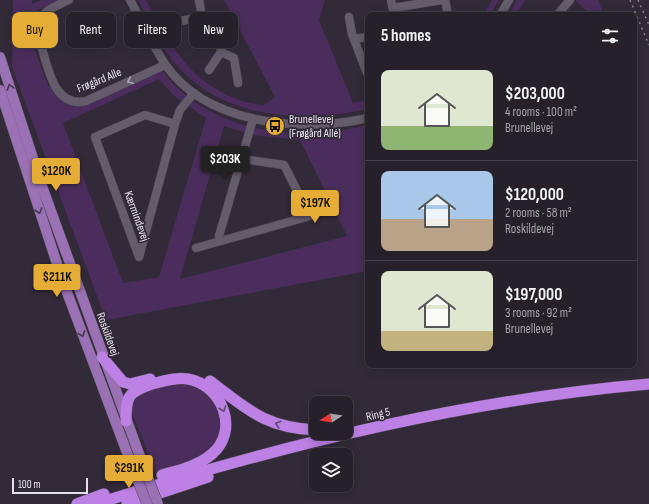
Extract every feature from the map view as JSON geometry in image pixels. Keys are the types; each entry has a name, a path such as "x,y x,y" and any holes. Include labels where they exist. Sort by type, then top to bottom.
{"highway":[{"path":"102,357 123,382 130,384 168,374 183,372 196,374 211,381 239,404 262,419 281,426 309,429"},
{"path":"77,504 199,463 213,454 221,443 226,429 225,416 221,402 212,390 196,381 182,378 157,383 134,392 126,401 126,421"},
{"name":"Ring 5","path":"96,504 170,480 400,422 534,399 649,384"},
{"path":"353,426 373,423 400,422"},
{"path":"127,504 241,467 346,439 377,427"}],"main road":[{"name":"Roskildevej","path":"0,57 43,189 126,421 147,504"},
{"name":"Roskildevej","path":"0,90 62,279 137,464 158,504"}],"street":[{"name":"Frøgård Alle","path":"69,0 42,14 38,30 39,38 56,89 65,99 73,102 86,101 165,65"},
{"path":"130,0 137,12"},
{"path":"199,0 201,12"},
{"path":"393,8 442,0"},
{"path":"445,0 447,12"},
{"path":"502,12 509,0"},
{"path":"560,12 573,1"},
{"path":"349,17 365,74"},
{"path":"354,39 365,37"},
{"path":"156,48 165,65 194,93 218,107 253,119 312,125 365,119"},
{"path":"210,70 221,52 220,48"},
{"path":"221,52 234,58 238,83"},
{"name":"Kærmindevej","path":"175,124 145,115 95,137 139,256 175,124 180,110 194,93"},
{"path":"220,241 219,236 253,119"},
{"path":"196,248 310,216 284,165 242,159"}],"shaded area":[{"path":"13,0 32,0 32,4 42,0 60,0 34,12 13,12"},
{"path":"138,0 146,0 153,12 144,12"},
{"path":"224,0 325,0 319,20 353,103 365,101 365,110 342,114 287,116 261,112 235,105 211,94 190,78 164,48 174,48 193,71 205,82 220,91 240,100 264,105 275,97 238,27 238,12 230,12"},
{"path":"492,0 499,0 492,12 485,12"},
{"path":"517,0 525,0 518,12 511,12"},
{"path":"575,0 598,0 603,12 588,12"},
{"path":"12,48 34,48 48,86 52,86 70,104 161,70 181,91 204,108 229,120 255,128 283,132 311,133 365,126 365,272 106,320 12,67","holes":["159,79 174,96 206,118 159,277 123,283 63,123","224,126 253,135 300,140 347,236 180,279"]},
{"path":"185,382 196,384 220,407 222,425 220,436 207,452 198,458 156,472 128,403 144,390"}],"railway":[{"path":"630,0 635,12"},
{"path":"638,0 649,25"},
{"path":"637,17 649,45"}],"place":[{"name":"Brunellevej (Frøgård Allé)","path":"275,126"}]}
